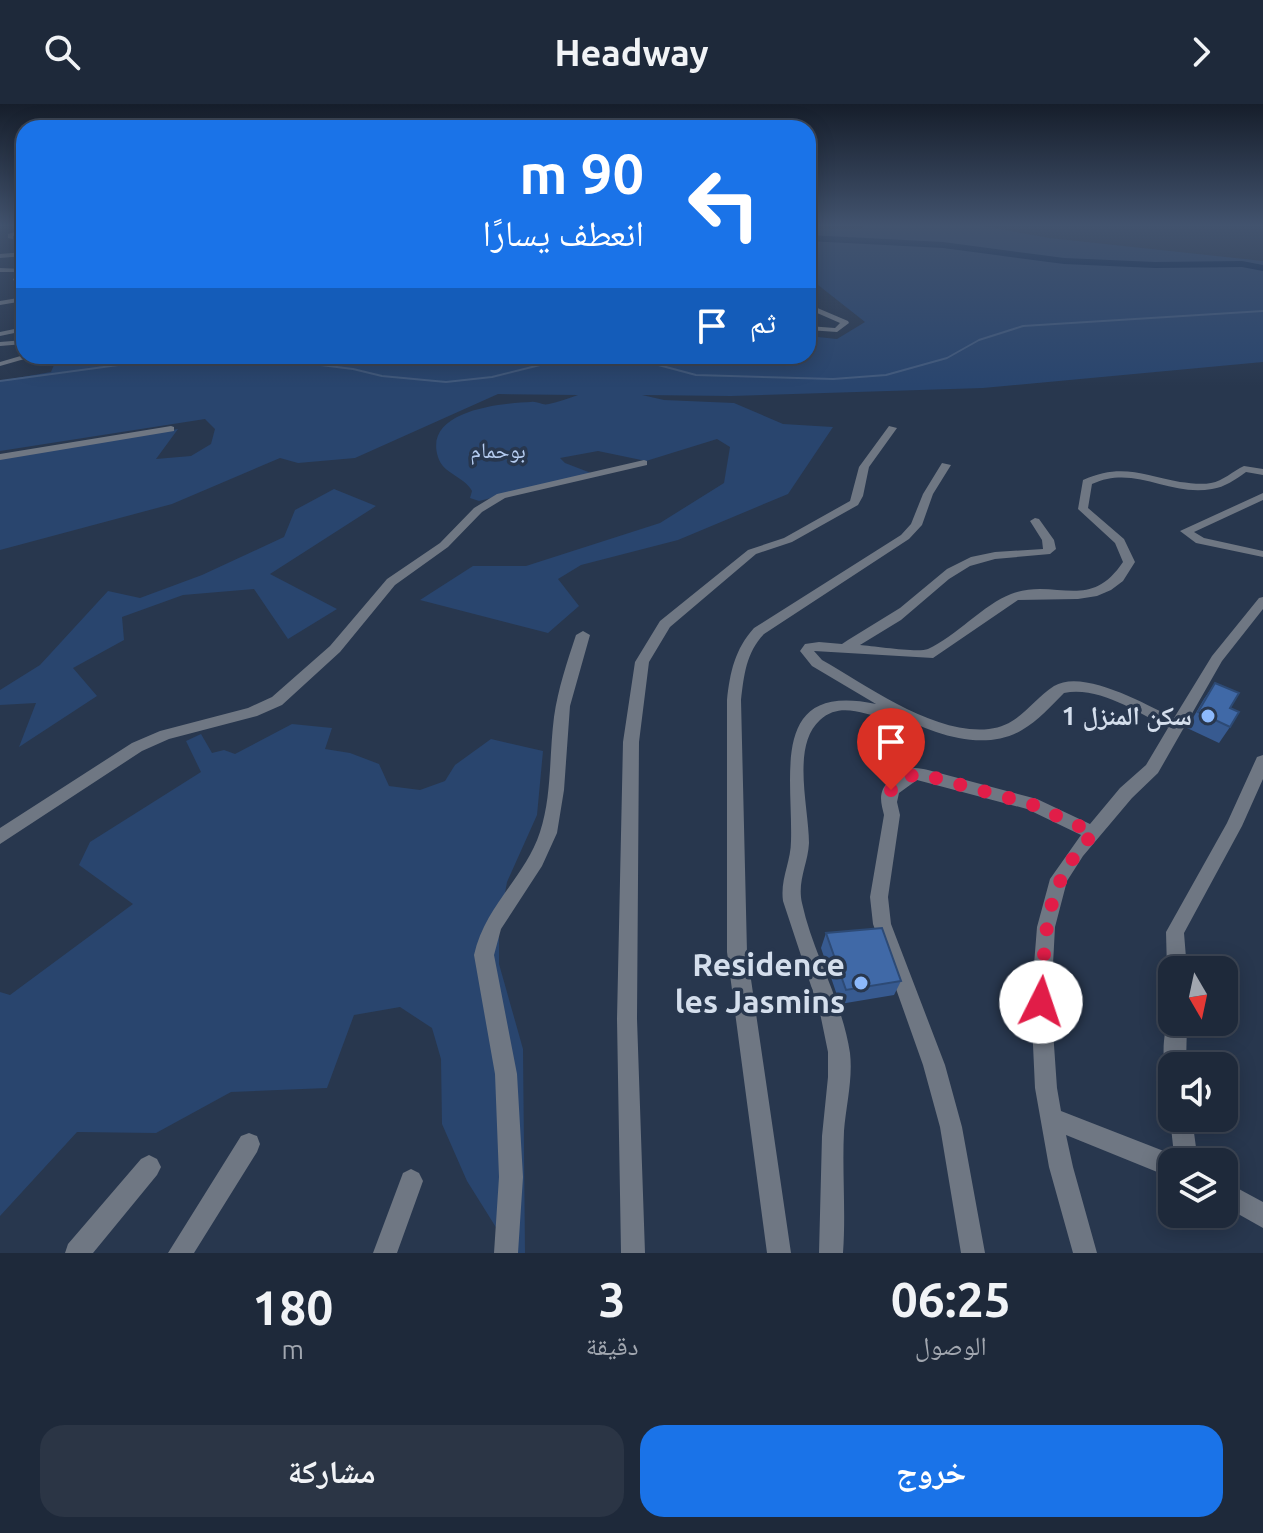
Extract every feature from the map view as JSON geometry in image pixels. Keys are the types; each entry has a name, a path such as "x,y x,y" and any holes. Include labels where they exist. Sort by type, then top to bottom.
{"street":[{"path":"816,310 845,323 837,330 816,329"},
{"path":"633,1253 627,1019 631,742 642,662 665,624 752,552 788,540 854,503 864,467 892,428"},
{"path":"0,457 171,429"},
{"path":"0,837 137,747 165,735 252,712 277,701 335,649 391,582 444,545 488,503 501,496 644,463"},
{"path":"779,1253 737,952 734,700 739,661 747,643 759,631 905,537 916,525 928,494 946,465"},
{"path":"905,715 817,663 807,651 810,647 928,655 1014,597 1025,594 1074,597 1102,589 1124,572 1129,562 1120,541 1083,509 1087,482 1108,472 1126,472 1205,487 1229,480 1251,467 1263,472"},
{"path":"1263,496 1186,531 1200,541 1263,554"},
{"path":"842,649 878,630 948,573 965,563 990,557 1046,552 1050,549 1048,540 1035,521"},
{"path":"1085,1253 1061,1167 1046,1088 1041,1002 1046,927 1059,879 1077,851 1126,793 1152,769 1217,659 1263,601"},
{"path":"506,1253 511,1177 506,1074 484,955 486,938 498,914 537,858 551,825 559,778 560,729 571,670 583,635"},
{"path":"831,1253 839,1053 831,1012 792,903 789,883 800,846 797,763 800,738 809,723 824,710 836,705 905,715 971,734 995,734 1013,728 1060,689 1080,686 1101,692 1177,726"},
{"path":"1176,956 1175,932 1234,826 1263,761"},
{"path":"973,1253 951,1127 934,1065 882,924 879,897 892,815 889,802 891,790 914,774 928,776 1031,804 1094,833"},
{"path":"1054,1119 1158,1160"},
{"path":"180,1253 249,1144"},
{"path":"77,1253 149,1167"},
{"path":"385,1253 411,1181"},
{"path":"1238,1201 1263,1216"}],"green space":[{"name":"بوحمام","path":"816,279 1263,279 1263,362 983,388 731,396 642,395 664,400 734,403 783,424 833,427 788,494 678,540 581,565 558,579 579,606 548,633 420,600 473,566 526,566 660,523 724,483 730,447 717,439 646,461 598,451 560,458 591,473 479,501 470,498 472,491 468,486 441,463 436,441 442,429 453,419 485,407 531,402 547,404 578,395 498,394 355,458 298,463 280,458 172,504 0,550 0,459 178,429 156,459 191,456 211,444 215,429 205,419 0,451 0,381 51,372 54,364 816,364 816,337 837,339 865,322 816,283"},
{"path":"334,489 376,506 270,574 337,609 288,639 254,589 183,595 122,617 124,640 73,668 97,696 19,747 36,703 0,705 0,690 40,665 108,591 140,598 202,575 284,537 295,510"},
{"path":"292,724 332,728 325,749 350,753 379,764 389,786 420,790 445,781 455,765 491,739 543,751 537,815 507,882 499,926 499,964 523,1049 525,1253 512,1253 467,1181 442,1124 441,1059 432,1028 400,1007 354,1015 327,1088 231,1092 156,1133 77,1132 0,1216 0,992 10,995 133,904 79,865 90,842 201,772 186,741 201,734 212,753 224,750 235,754"}],"building":[{"path":"1215,683 1239,693 1230,708 1239,712 1230,727 1198,712"},
{"path":"882,928 901,981 846,990 826,933"}],"waterway":[{"path":"655,364 696,375 833,379 886,375 947,358 979,340 1023,326 1263,311"},
{"path":"0,381 126,364"},
{"path":"312,364 382,376 446,382 492,377 540,365 601,364"}],"place":[{"name":"سكن المنزل 1","path":"1208,716"},
{"name":"Residence les Jasmins","path":"861,983"}],"route":[{"path":"891,790 914,774 928,776 1009,796 1094,833 1077,851 1059,879 1046,927 1041,1002"}]}
